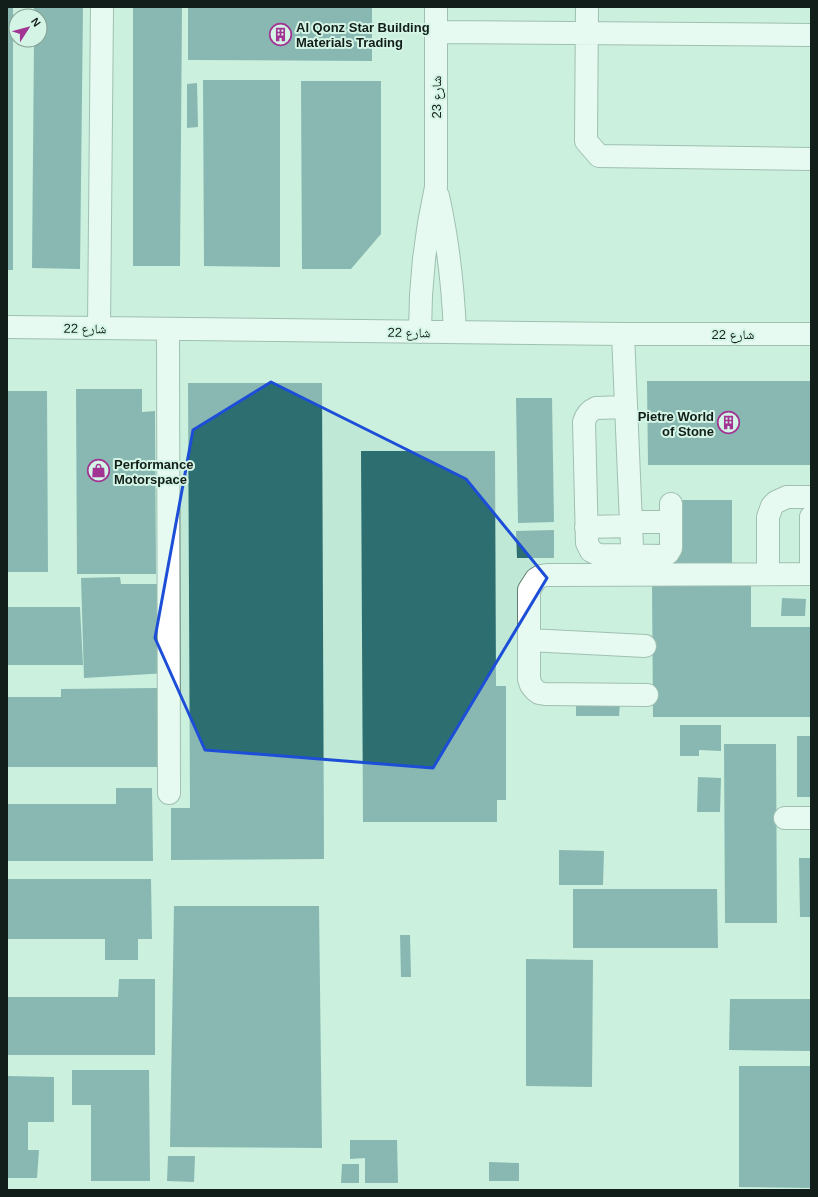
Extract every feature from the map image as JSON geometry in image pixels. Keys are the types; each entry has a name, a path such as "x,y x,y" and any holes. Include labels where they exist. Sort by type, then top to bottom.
{"street":[{"path":"99,328 102,7"},
{"name":"شارع 23","path":"420,332 424,259 436,187 436,7"},
{"path":"587,7 586,141 599,156 811,159"},
{"path":"436,32 811,36"},
{"name":"شارع 23","path":"436,187 450,259 454,296 455,332"},
{"name":"شارع 22","path":"7,327 623,334 811,334"},
{"path":"168,329 169,793"},
{"path":"623,334 632,565"},
{"path":"626,407 596,408 591,410 585,417 586,527 588,547 594,554 632,565 768,574 811,574 811,517"},
{"path":"768,574 768,517 772,506 776,502 787,497 811,497"},
{"path":"586,527 631,524 670,513 671,548 664,556 632,565 547,575 536,579 529,590 529,679 531,685 539,693 646,695"},
{"path":"529,640 644,646"},
{"path":"785,818 811,818"}],"highlighted area":[{"path":"271,382 466,479 547,578 433,768 205,750 155,638 193,430"}],"shaded area":[{"path":"7,7 811,7 811,1190 7,1190"}],"building":[{"path":"7,7 13,7 8,8 8,48 13,48 13,270 7,270"},
{"path":"83,7 80,269 32,268 34,48 48,48 48,8 34,8"},
{"path":"133,7 182,7 180,266 133,266"},
{"name":"Al Qonz Star Building Materials Trading","path":"188,7 372,7 372,61 188,60"},
{"path":"203,80 280,80 280,267 204,266"},
{"path":"301,81 381,81 381,234 351,269 302,269"},
{"path":"197,83 198,127 187,128 187,84"},
{"name":"Pietre World of Stone","path":"647,381 811,381 811,465 648,465"},
{"path":"188,383 322,383 324,859 171,860 171,808 190,808"},
{"path":"76,389 142,389 142,412 155,411 156,574 77,574"},
{"path":"7,391 47,391 48,572 7,572"},
{"path":"516,398 552,398 554,522 518,523"},
{"path":"361,451 495,451 496,686 506,686 506,800 497,800 497,822 363,822"},
{"path":"671,500 732,500 732,564 671,564"},
{"path":"554,530 554,558 517,558 516,531"},
{"path":"120,577 121,584 166,584 167,673 84,678 81,578"},
{"path":"652,582 751,582 751,627 811,627 811,717 653,717"},
{"path":"782,598 806,599 805,616 781,616"},
{"path":"7,607 80,607 83,665 7,665"},
{"path":"158,688 158,767 7,767 7,697 61,697 61,689"},
{"path":"576,702 620,703 619,716 576,716"},
{"path":"680,725 721,725 721,751 699,750 699,756 680,756"},
{"path":"797,736 811,736 811,797 797,797"},
{"path":"724,744 776,744 777,923 725,923"},
{"path":"698,777 721,778 720,812 697,812"},
{"path":"116,788 152,788 153,861 7,861 7,804 116,804"},
{"path":"559,850 604,851 603,885 559,885"},
{"path":"799,858 811,858 811,917 800,917"},
{"path":"7,879 151,879 152,939 138,939 138,960 105,960 105,939 7,939"},
{"path":"573,889 717,889 718,948 573,948"},
{"path":"174,906 319,906 322,1148 170,1147"},
{"path":"400,935 410,935 411,977 401,977"},
{"path":"526,959 593,960 592,1087 526,1086"},
{"path":"119,979 155,979 155,1055 7,1055 7,997 118,997"},
{"path":"730,999 811,999 811,1051 729,1050"},
{"path":"739,1066 811,1066 811,1188 739,1187"},
{"path":"72,1070 149,1070 150,1181 91,1181 91,1105 72,1105"},
{"path":"7,1076 54,1077 54,1122 28,1122 28,1150 39,1150 37,1178 7,1178"},
{"path":"350,1140 397,1140 398,1183 365,1183 365,1158 350,1159"},
{"path":"168,1156 195,1156 194,1182 167,1181"},
{"path":"489,1162 519,1163 519,1181 489,1181"},
{"path":"342,1164 359,1164 359,1183 341,1183"}],"place":[{"name":"Al Qonz Star Building Materials Trading","path":"280,34"},
{"name":"Pietre World of Stone","path":"729,423"},
{"name":"Performance Motorspace","path":"99,471"}]}
